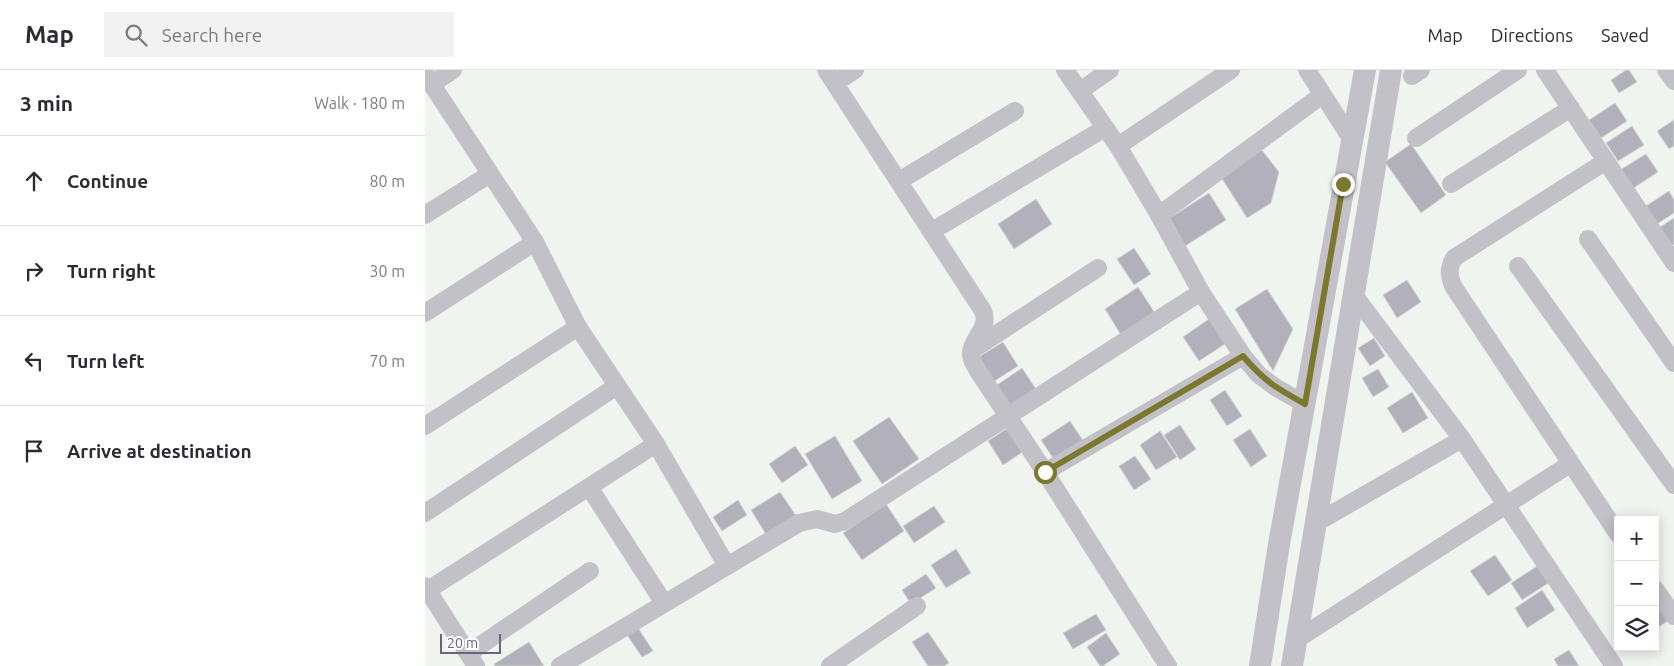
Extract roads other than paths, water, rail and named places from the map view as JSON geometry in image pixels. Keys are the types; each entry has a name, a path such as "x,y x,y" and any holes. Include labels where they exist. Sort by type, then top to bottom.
{"street":[{"path":"453,70 428,79 535,242 578,327 656,444 727,566"},
{"path":"855,70 831,76 983,311 985,324 971,351 971,356 978,371 1045,472 1168,666"},
{"path":"1065,70 1118,146 1159,215 1201,292 1243,356 1275,388 1305,404"},
{"path":"1080,91 1110,70"},
{"path":"1118,146 1231,70"},
{"path":"1307,70 1353,140"},
{"path":"1259,666 1279,544 1365,70"},
{"path":"1416,138 1518,70"},
{"path":"1667,70 1674,81"},
{"path":"1292,666 1354,294 1408,72"},
{"path":"1551,72 1571,108 1674,263"},
{"path":"1159,215 1323,96"},
{"path":"1451,184 1571,108"},
{"path":"899,181 1015,111"},
{"path":"933,231 1105,128"},
{"path":"1606,161 1454,258 1450,266 1449,275 1453,286 1614,528"},
{"path":"425,215 491,174"},
{"path":"1588,239 1674,363"},
{"path":"425,313 535,242"},
{"path":"1518,266 1674,485"},
{"path":"971,351 1098,268"},
{"path":"561,666 799,523 817,519 835,524 845,521 1201,292"},
{"path":"1354,294 1462,439 1614,666"},
{"path":"425,426 578,327"},
{"path":"1045,472 1243,356"},
{"path":"425,513 617,386"},
{"path":"1316,523 1462,439"},
{"path":"590,571 473,660 426,588 656,444"},
{"path":"1296,640 1570,464"},
{"path":"589,487 664,603"},
{"path":"1659,595 1674,616"},
{"path":"830,666 917,606"}]}
